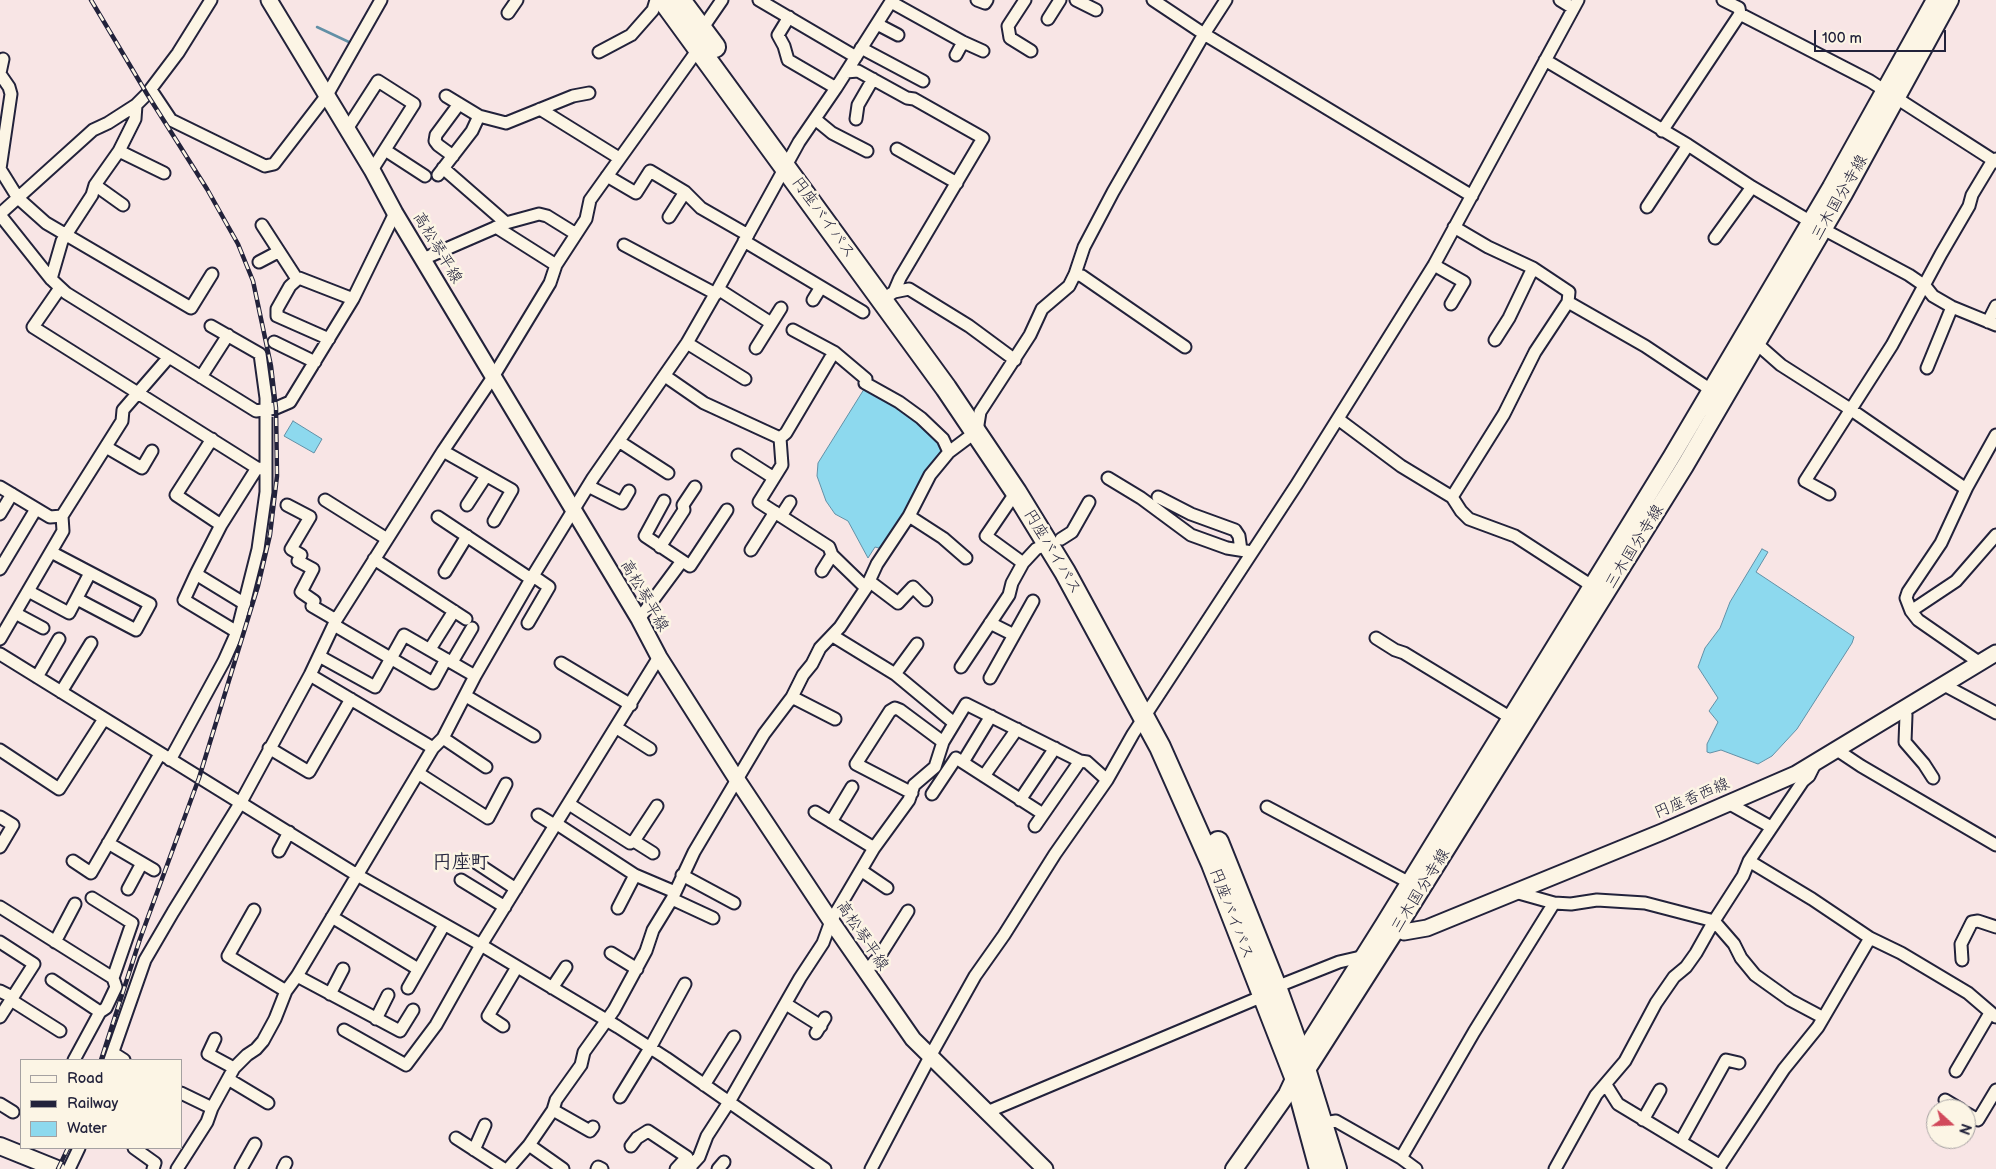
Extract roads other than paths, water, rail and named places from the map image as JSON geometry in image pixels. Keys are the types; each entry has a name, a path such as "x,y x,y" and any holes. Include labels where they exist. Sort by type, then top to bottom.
{"highway":[{"name":"円座バイパス","path":"663,0 700,39 888,295 979,422 1054,541 1065,572 1149,711 1160,747 1270,992 1323,1123 1336,1169"},
{"name":"円座バイパス","path":"680,0 700,39"},
{"name":"円座バイパス","path":"979,422 1016,492 1054,541"},
{"name":"円座バイパス","path":"1301,1068 1320,1169"}],"main road":[{"name":"高松琴平線","path":"269,0 639,619 659,657 736,778 902,1026 1045,1169"},
{"name":"三木国分寺線","path":"1891,94 1935,0"},
{"name":"三木国分寺線","path":"1301,1068 1685,466 1756,343 1817,225 1891,94 1950,0"},
{"name":"三木国分寺線","path":"1234,1169 1287,1094 1365,956 1390,927 1410,883 1711,390 1817,225"},
{"name":"円座香西線","path":"1390,927 1404,932 1427,928 1796,774 1996,653"},
{"path":"12,1147 56,1169"}],"street":[{"path":"211,0 178,53 151,90 136,105 93,130 0,215 51,279 60,288 200,377 256,411 265,411 290,402 353,300 395,213"},
{"path":"151,90 171,120 265,166 274,164 326,95 381,0"},
{"path":"508,13 517,0"},
{"path":"599,52 630,35 652,10 656,0"},
{"path":"111,1057 145,960 241,802 310,675 335,622 386,539 493,377 550,283 556,265 586,219 590,200 645,126 700,39 722,0"},
{"path":"759,0 859,52 923,82"},
{"path":"977,0 984,4 987,0"},
{"path":"1025,0 1008,26 1010,38 1030,51"},
{"path":"1048,18 1060,0"},
{"path":"1076,0 1096,10"},
{"path":"1153,0 1204,34 1472,196"},
{"path":"508,1169 529,1145 553,1110 556,1100 581,1065 584,1052 605,1020 614,1010 646,951 653,930 736,778 764,734 792,697 820,648 833,636 867,585 877,564 909,516 930,474 979,422 1030,335 1042,309 1069,286 1084,247 1113,192 1204,34 1226,0"},
{"path":"871,1169 975,976 1004,935 1055,854 1107,780 1247,551 1338,419 1434,265 1575,4 1560,0"},
{"path":"1662,131 1740,14 1739,8 1723,0"},
{"path":"177,1169 207,1122 212,1108 234,1068 256,1049 263,1040 286,991 298,976 433,748 443,738 475,676 573,510 686,343 717,292 789,159 892,1 963,42 983,51"},
{"path":"1740,14 1870,81 1995,160 1972,195 1970,206 1941,254 1892,345 1805,481 1829,494"},
{"path":"790,17 778,35 788,60 836,88"},
{"path":"877,24 898,35"},
{"path":"956,54 963,42"},
{"path":"4,58 0,73 11,94 0,169 18,198 46,223 67,233 191,308 212,274"},
{"path":"1545,60 1688,145 1752,187 1909,275 1925,286 1933,296 1952,307 1992,324 1996,306"},
{"path":"846,72 858,71 907,98 914,98 983,138 888,295"},
{"path":"856,119 858,104 873,79"},
{"path":"347,128 378,81 414,104 372,170"},
{"path":"446,96 479,116 506,123 573,96 590,93"},
{"path":"453,156 435,141 436,136 459,104"},
{"path":"51,279 62,241 119,151 135,119 136,105"},
{"path":"540,109 620,158"},
{"path":"479,116 472,131 441,172 501,225 556,265"},
{"path":"815,119 832,133 867,151"},
{"path":"1647,207 1688,145"},
{"path":"897,149 957,183"},
{"path":"384,150 425,176"},
{"path":"119,151 164,173"},
{"path":"607,176 636,193 650,170 685,192 701,208 821,287 863,312"},
{"path":"96,185 123,205"},
{"path":"1715,238 1752,187"},
{"path":"669,217 685,192"},
{"path":"423,259 501,225 539,214 547,216 576,234"},
{"path":"262,225 297,279"},
{"path":"1452,497 1504,414 1535,352 1568,302 1569,292 1533,268 1488,247 1454,227"},
{"path":"624,245 717,292 771,323"},
{"path":"259,262 278,252"},
{"path":"1434,265 1464,282 1451,304"},
{"path":"1495,340 1509,318 1533,268"},
{"path":"1075,274 1082,276 1185,347"},
{"path":"329,339 277,316 277,309 290,286 299,278 353,300"},
{"path":"813,300 821,287"},
{"path":"60,288 33,327 212,439 262,468"},
{"path":"888,295 909,288 969,326 1015,360"},
{"path":"1568,302 1645,346 1711,390"},
{"path":"1927,368 1952,307"},
{"path":"756,348 781,308"},
{"path":"73,861 91,873 108,843 165,757 224,661 237,632 245,604 258,548 266,492 262,468 266,398 260,354 211,326"},
{"path":"792,330 834,352 866,380 865,382 899,402 921,418 943,439 950,452"},
{"path":"200,377 228,335"},
{"path":"274,342 315,362"},
{"path":"686,343 746,379"},
{"path":"1756,343 1781,365 1850,409 1966,490"},
{"path":"780,438 786,433 834,352"},
{"path":"0,639 63,532 62,516 122,421 123,410 170,357"},
{"path":"665,376 704,403 780,438"},
{"path":"1338,419 1401,466 1452,497 1469,519 1495,527 1515,536 1592,586"},
{"path":"1980,663 1918,620 1910,611 1906,598 1908,592 1941,543 1966,490 1996,435"},
{"path":"780,438 782,465 759,502 829,547 832,555 867,585 898,603 913,587 926,600"},
{"path":"212,439 176,494 221,525"},
{"path":"620,442 668,473"},
{"path":"106,446 142,468 152,451"},
{"path":"443,451 512,490 494,521"},
{"path":"738,455 774,478"},
{"path":"237,632 184,600 221,525 262,468"},
{"path":"467,505 486,476"},
{"path":"1108,478 1141,498 1191,535 1226,548 1247,551"},
{"path":"588,486 622,503 629,491"},
{"path":"0,487 50,518 62,516"},
{"path":"660,547 684,510 683,505 695,487"},
{"path":"1016,492 986,536 1023,564"},
{"path":"0,514 12,494"},
{"path":"1158,497 1191,514 1235,530 1247,551"},
{"path":"324,500 386,539"},
{"path":"664,501 645,536 690,566 727,510"},
{"path":"751,550 778,514 790,502"},
{"path":"961,667 1009,595 1012,583 1023,564 1036,549 1072,532 1089,502"},
{"path":"287,505 310,517 290,549 301,555 298,561 313,570 301,592 314,601 312,606 433,683 449,660 469,624 454,611 374,559"},
{"path":"0,568 36,509"},
{"path":"909,516 943,538 966,558"},
{"path":"438,517 549,587 528,622"},
{"path":"1910,611 1956,581 1996,535"},
{"path":"445,572 467,536"},
{"path":"51,552 150,604 136,630 77,599"},
{"path":"822,571 832,555"},
{"path":"639,619 682,561"},
{"path":"28,591 69,613 90,573"},
{"path":"196,574 245,604"},
{"path":"990,678 1033,601"},
{"path":"430,649 454,611"},
{"path":"15,613 43,628"},
{"path":"990,623 1014,635"},
{"path":"319,656 375,686 404,635 475,676"},
{"path":"833,636 895,674 954,723"},
{"path":"1376,638 1512,718"},
{"path":"37,677 59,639"},
{"path":"61,692 91,643"},
{"path":"895,674 917,644"},
{"path":"0,654 357,874 481,945 650,1048 825,1169"},
{"path":"344,1030 406,1065 436,1025 481,945 617,728 659,657"},
{"path":"561,663 631,705"},
{"path":"310,675 433,748"},
{"path":"1944,685 1996,713"},
{"path":"466,696 534,736"},
{"path":"792,697 835,720"},
{"path":"269,748 309,772 351,699"},
{"path":"691,1169 689,1168 699,1157 707,1136 729,1102 800,978 823,944 831,921 874,848 909,800 914,785 935,767 943,742 966,704 1080,761 1088,762 1107,780"},
{"path":"912,792 856,764 890,711 895,708 943,742"},
{"path":"1903,710 1906,715 1905,742 1924,764 1932,778"},
{"path":"963,762 991,716"},
{"path":"0,750 59,789 104,719"},
{"path":"617,728 650,748"},
{"path":"984,776 1017,729"},
{"path":"443,738 486,766"},
{"path":"1020,800 1055,748"},
{"path":"1837,750 1996,845"},
{"path":"932,794 956,758 1043,814"},
{"path":"1555,1169 1596,1095 1631,1052 1656,1003 1674,977 1686,967 1696,953 1714,920 1743,876 1749,861 1771,827 1809,776 1818,760"},
{"path":"1035,826 1080,761"},
{"path":"418,773 488,818 506,784"},
{"path":"831,822 852,787"},
{"path":"1728,803 1771,827"},
{"path":"569,804 630,843 634,841 657,814"},
{"path":"1267,807 1410,883"},
{"path":"815,812 874,848"},
{"path":"538,815 635,875 713,918"},
{"path":"0,817 13,825 0,847"},
{"path":"279,851 288,832"},
{"path":"634,841 653,853"},
{"path":"108,843 154,870"},
{"path":"1749,861 1812,899 1870,938 1901,953 1968,993 1993,1015 1956,1072"},
{"path":"475,862 516,889"},
{"path":"128,889 142,863"},
{"path":"862,871 887,888"},
{"path":"618,908 635,875"},
{"path":"682,875 734,903"},
{"path":"460,880 505,907"},
{"path":"1515,892 1554,903 1572,904 1596,900 1645,903 1714,920 1734,944 1741,958 1755,975 1790,1000 1822,1017"},
{"path":"75,1059 100,1012 106,1008 116,987 113,978 132,924 92,898"},
{"path":"1401,1158 1474,1032 1554,903"},
{"path":"55,942 75,904"},
{"path":"0,907 113,978"},
{"path":"254,910 228,956 286,991"},
{"path":"865,972 879,957 908,911"},
{"path":"332,917 418,969"},
{"path":"1962,960 1961,944 1972,922 1978,921 1996,927"},
{"path":"408,988 444,925"},
{"path":"1606,1085 1618,1104 1681,1142 1719,1168 1784,1069 1818,1027 1822,1017 1870,938"},
{"path":"0,942 34,964 0,1016"},
{"path":"611,953 637,968"},
{"path":"987,1112 1339,962 1365,956"},
{"path":"503,1026 488,1016 517,967"},
{"path":"552,988 566,967"},
{"path":"330,994 343,969"},
{"path":"298,976 400,1031 413,1010"},
{"path":"52,980 100,1012"},
{"path":"620,1097 686,984"},
{"path":"0,991 60,1031"},
{"path":"376,1018 388,995"},
{"path":"786,1004 820,1026"},
{"path":"704,1085 734,1037"},
{"path":"215,1039 208,1054 234,1068"},
{"path":"1681,1142 1726,1060 1739,1063"},
{"path":"228,1079 268,1103"},
{"path":"1643,1120 1660,1090"},
{"path":"1976,1119 1978,1120 1996,1090"},
{"path":"182,1093 212,1108"},
{"path":"0,1104 13,1112"},
{"path":"553,1110 590,1131 592,1127"},
{"path":"1323,1123 1336,1121 1401,1158 1416,1169"},
{"path":"474,1150 485,1125"},
{"path":"631,1146 637,1138 648,1131 686,1157 676,1169"},
{"path":"456,1138 504,1169"},
{"path":"241,1169 255,1144"},
{"path":"529,1145 563,1169"},
{"path":"69,1169 79,1149"},
{"path":"135,1149 155,1163 153,1169"},
{"path":"597,1169 598,1167 602,1169"}],"water":[{"path":"866,386 895,402 939,441 941,452 923,474 908,507 894,528 879,548 875,547 868,558 848,521 835,514 826,501 817,476 818,463"},
{"path":"293,421 322,439 314,453 284,436"},
{"path":"1762,549 1768,552 1756,572 1854,637 1797,729 1772,756 1758,764 1721,750 1707,752 1707,744 1718,722 1709,711 1718,698 1698,667 1705,648 1720,628 1730,602"}],"waterway":[{"path":"317,27 351,43"}],"railway":[{"path":"91,0 207,189 238,244 253,281 271,366 276,408 277,476 270,535 258,586 199,778 140,939 101,1059"},
{"path":"58,1169 68,1149"}],"district":[{"name":"円座町","path":"461,863"}]}
